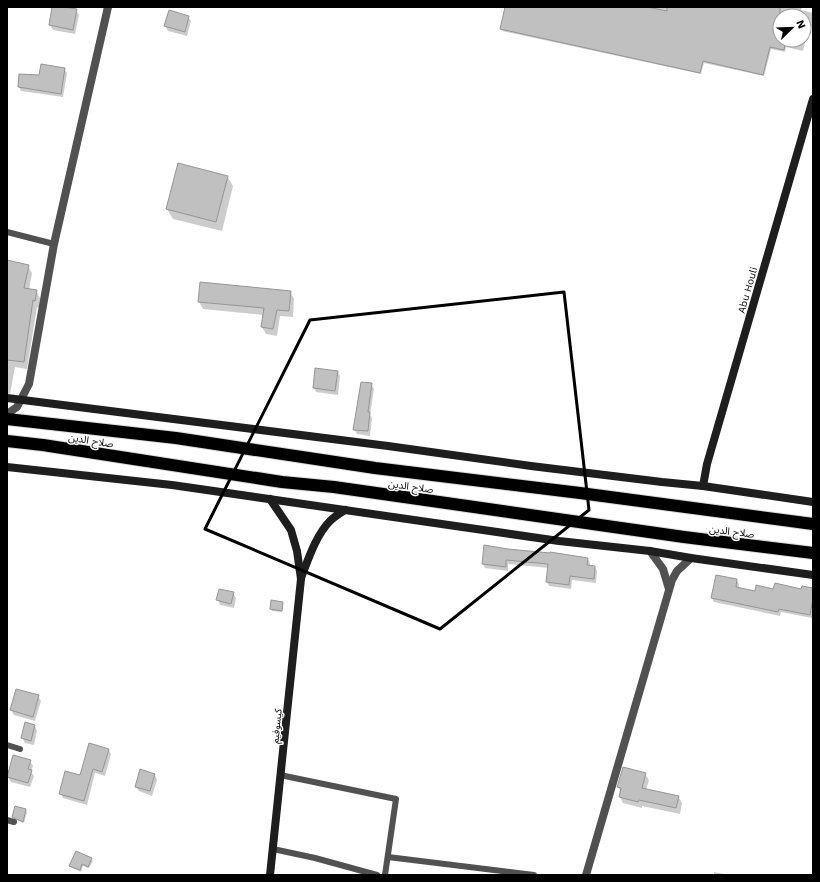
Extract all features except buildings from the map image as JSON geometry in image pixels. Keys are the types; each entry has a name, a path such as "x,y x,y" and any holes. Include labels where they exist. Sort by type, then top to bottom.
{"highway":[{"name":"صلاح الدين","path":"7,419 176,438 375,468 580,493 813,524"},
{"name":"صلاح الدين","path":"7,441 43,444 282,482 342,488 684,537 813,553"}],"main road":[{"name":"Abu Houli","path":"703,486 707,464 813,100"},
{"path":"7,398 539,467 703,486 813,502"},
{"path":"7,467 172,485 559,541 650,551 813,575"},
{"name":"كيسوفيم","path":"270,499 291,530 298,550 301,579 270,875"},
{"name":"كيسوفيم","path":"301,579 313,550 326,526 330,520 345,510"}],"street":[{"path":"7,414 22,400 29,384 54,244 108,7"},
{"path":"650,551 663,569 670,589"},
{"path":"586,875 670,589 677,571 691,558"}],"lane":[{"path":"7,232 54,244"},
{"path":"7,745 20,749"},
{"path":"280,775 396,800 385,875"},
{"path":"7,820 14,822"},
{"path":"273,849 315,858 377,875"},
{"path":"388,857 534,875"}],"highlighted area":[{"path":"564,292 589,510 440,629 205,529 310,320"}]}
